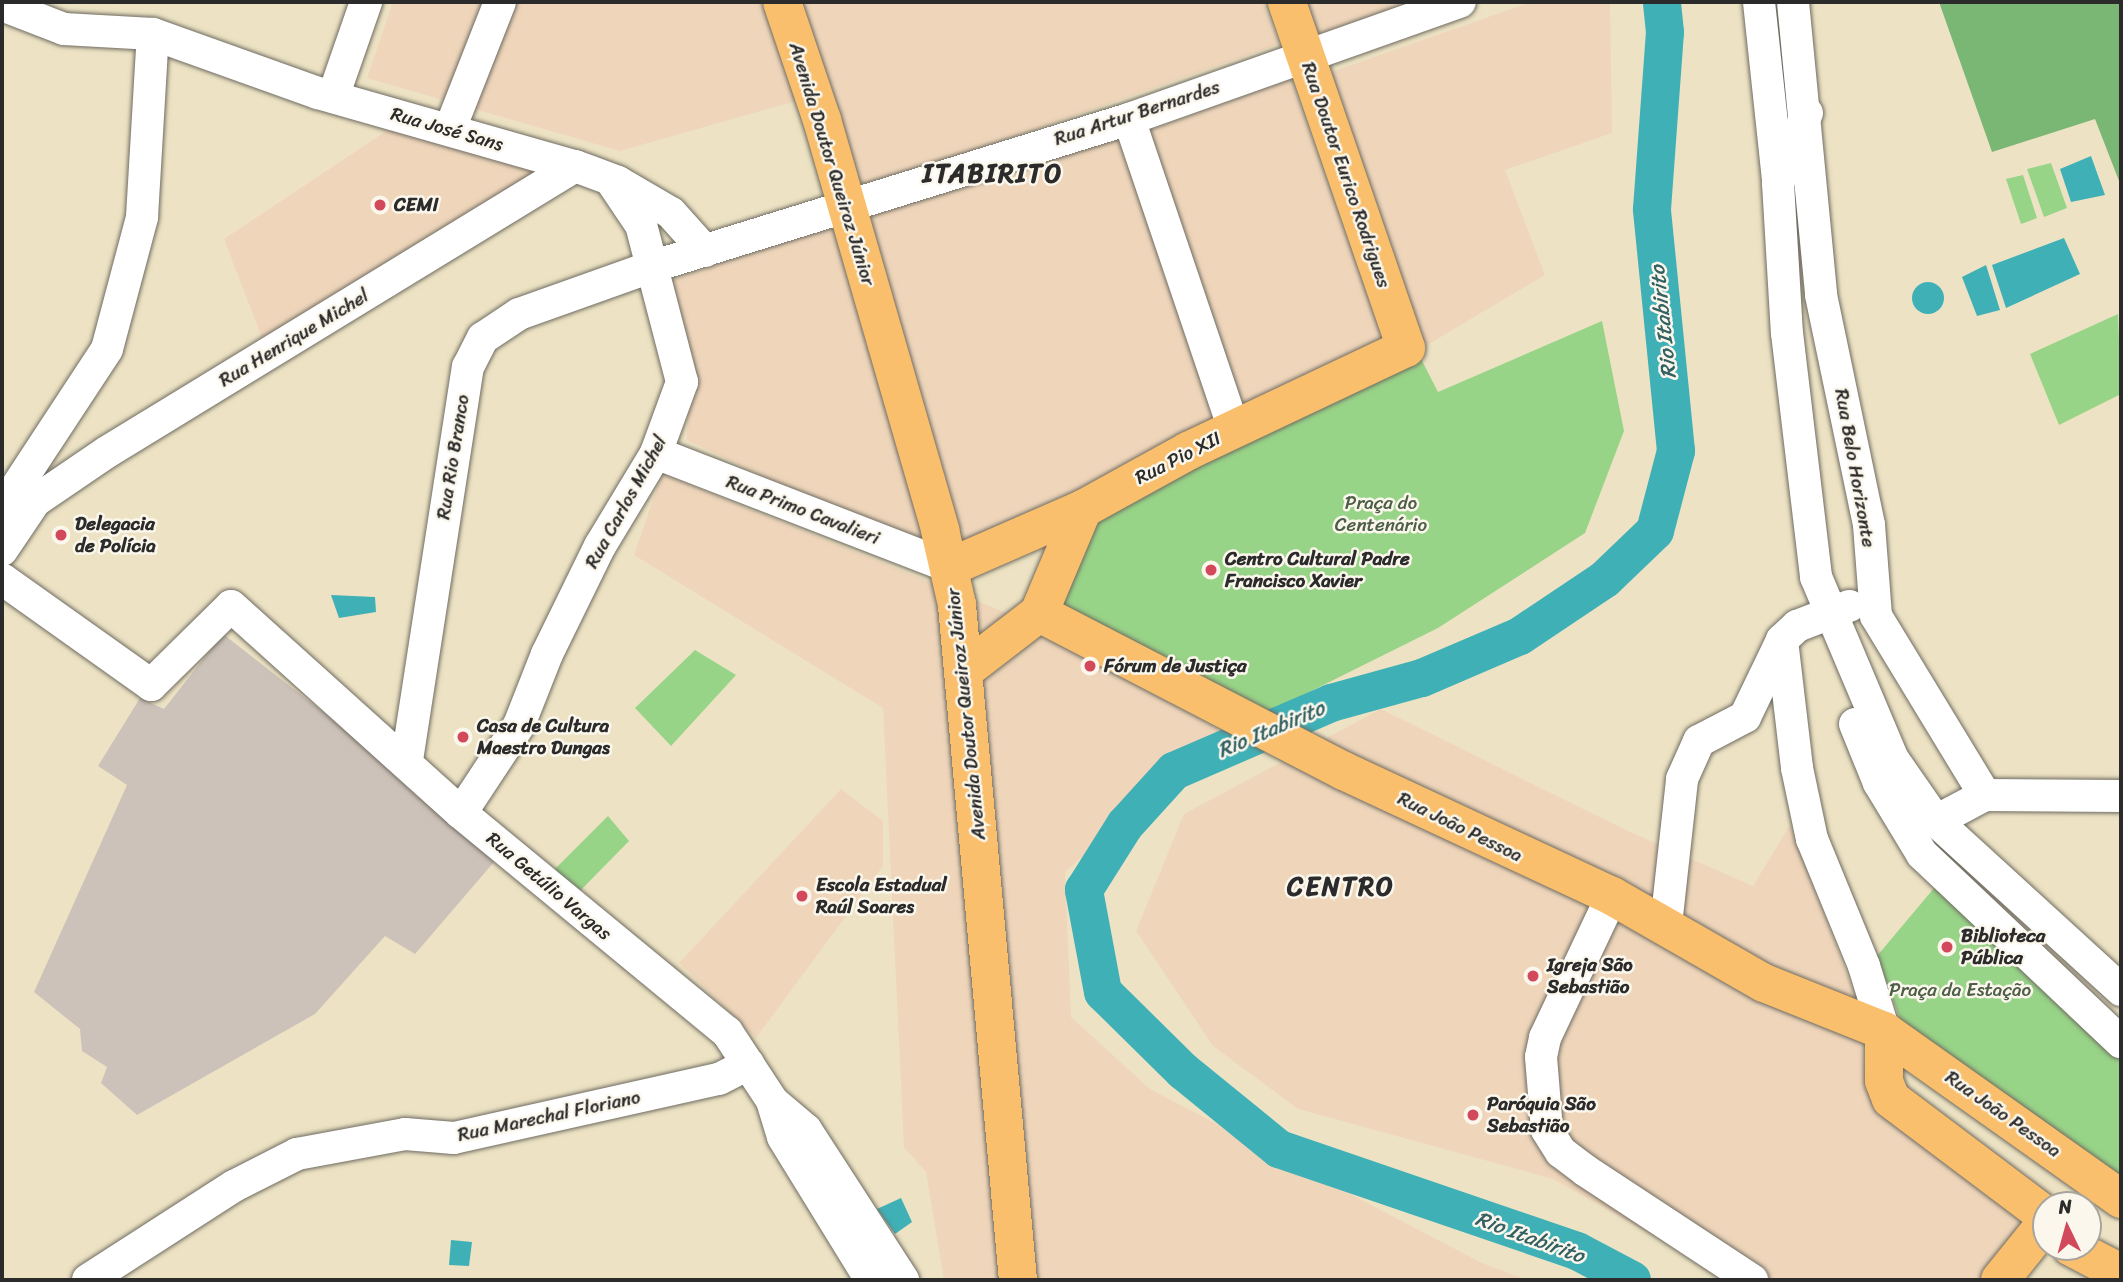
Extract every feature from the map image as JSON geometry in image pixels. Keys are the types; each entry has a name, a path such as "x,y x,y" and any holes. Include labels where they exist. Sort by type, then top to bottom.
{"main road":[{"name":"Avenida Doutor Queiroz Júnior","path":"782,2 846,206 950,567 965,670 1018,1280"},
{"name":"Rua Doutor Eurico Rodrigues","path":"1287,2 1406,348"},
{"name":"Rua Pio XII","path":"950,567 1083,509 1234,430 1406,348"},
{"path":"965,670 1039,612 1083,509"},
{"name":"Rua João Pessoa","path":"1039,612 1334,765 1612,897 1764,983 1885,1031 2121,1199"},
{"path":"1885,1031 1884,1081 1891,1099 2032,1205"},
{"path":"2069,1191 2083,1170"},
{"path":"2000,1280 2032,1240"},
{"path":"2098,1261 2121,1273"}],"street":[{"path":"326,95 366,2"},
{"path":"450,129 500,2"},
{"path":"1759,2 1778,183 1821,295"},
{"name":"Rua Belo Horizonte","path":"1793,2 1807,113 1821,295 1869,525 1872,596 1877,616 1984,795"},
{"name":"Rua Artur Bernardes","path":"651,267 1129,119 1451,3"},
{"name":"Rua José Sans","path":"2,5 64,29 153,34 326,95 575,166"},
{"path":"2,509 107,349 142,217 153,34"},
{"name":"Rua Belo Horizonte","path":"1807,113 1778,183 1787,333 1810,542 1822,616"},
{"path":"1129,119 1234,430"},
{"path":"575,166 609,178 671,213 705,251"},
{"name":"Rua Henrique Michel","path":"2,550 35,501 107,452 575,166"},
{"name":"Rua Carlos Michel","path":"461,813 519,725 547,654 600,546 656,453 682,382 641,225 609,178"},
{"name":"Rua Rio Branco","path":"407,760 468,367 483,338 519,314 651,267"},
{"name":"Rua Primo Cavalieri","path":"656,453 950,567"},
{"name":"Rua Getúlio Vargas","path":"2,579 150,685 231,606 407,760 461,813 727,1032 773,1102 806,1130 904,1280"},
{"path":"1665,925 1682,779 1699,741 1745,717 1782,640 1822,616 1872,596"},
{"path":"1822,616 1893,759 1936,821 2121,990"},
{"path":"1822,616 1879,783 1922,854 2121,1042"},
{"path":"1782,640 1809,829 1872,987 1885,1031"},
{"path":"1936,821 1984,795 2121,796"},
{"path":"1612,897 1545,1038 1542,1079 1544,1120 1561,1152 1752,1280"},
{"name":"Rua Marechal Floriano","path":"88,1280 234,1186 298,1154 405,1134 454,1138 719,1079 748,1064"},
{"path":"773,1102 783,1138 871,1280"}],"shaded area":[{"path":"393,2 763,2 796,101 620,151 367,78"},
{"path":"798,2 1263,2 1279,44 856,192"},
{"path":"1304,2 1421,2 1316,40"},
{"path":"1531,2 1610,2 1612,133 1505,170 1545,275 1417,351 1320,76"},
{"path":"1291,79 1383,340 1241,414 1148,131"},
{"name":"CEMI","path":"394,126 541,171 262,338 224,239"},
{"path":"1123,131 1221,425 964,556 868,216"},
{"path":"836,223 936,558 687,440 689,363 667,282"},
{"path":"662,474 1034,624 1226,734 1065,872 1071,1017 1150,1089 1482,1263 1527,1280 944,1280 926,1172 904,1147 883,708 634,555"},
{"path":"223,634 341,726 494,862 415,954 385,936 315,1014 137,1115 101,1083 107,1067 82,1051 80,1029 34,992 127,785 98,766 140,698 164,709"},
{"path":"1381,709 1628,831 1753,886 1790,825 1856,998 1866,1084 2025,1224 1981,1280 1732,1280 1553,1179 1298,1109 1213,1046 1136,931 1184,814"},
{"name":"Escola Estadual Raúl Soares","path":"841,789 883,821 883,866 756,1038 679,963"}],"green space":[{"path":"1939,2 2121,2 2121,186 2095,119 1992,152"},
{"path":"2051,163 2067,208 2044,217 2027,169"},
{"path":"2023,175 2037,218 2021,224 2006,179"},
{"path":"2118,314 2121,394 2059,425 2030,354"},
{"name":"Praça do Centenário","path":"1602,321 1624,431 1585,533 1438,628 1269,712 1056,602 1097,516 1417,351 1438,392"},
{"path":"695,650 736,675 671,746 635,708"},
{"path":"608,816 629,841 578,893 555,869"},
{"name":"Praça da Estação","path":"1940,881 2121,1055 2121,1182 1904,1030 1877,956"}],"water":[{"path":"2091,156 2105,195 2071,202 2060,169"},
{"path":"2064,238 2080,274 2006,308 1992,265"},
{"path":"1986,265 2000,310 1977,316 1962,277"},
{"path":"1928,282 1939,287 1944,298 1939,309 1928,314 1917,309 1912,298 1917,287"},
{"path":"331,595 375,597 376,612 339,618"},
{"path":"901,1198 912,1222 895,1234 877,1209"},
{"path":"451,1240 472,1242 469,1266 449,1265"}],"waterway":[{"name":"Rio Itabirito","path":"1632,1280 1577,1251 1279,1149 1183,1071 1103,992 1084,890 1125,825 1174,771 1331,703 1422,678 1520,636 1605,579 1655,531 1676,451 1652,209 1665,32 1662,2"}],"place":[{"name":"CEMI","path":"380,205"},
{"name":"Delegacia de Polícia","path":"61,535"},
{"name":"Centro Cultural Padre Francisco Xavier","path":"1211,570"},
{"name":"Fórum de Justiça","path":"1090,666"},
{"name":"Casa de Cultura Maestro Dungas","path":"463,737"},
{"name":"Escola Estadual Raúl Soares","path":"802,896"},
{"name":"Biblioteca Pública","path":"1947,947"},
{"name":"Igreja São Sebastião","path":"1533,976"},
{"name":"Paróquia São Sebastião","path":"1473,1115"}],"district":[{"name":"ITABIRITO","path":"993,174"},
{"name":"CENTRO","path":"1341,887"}]}
